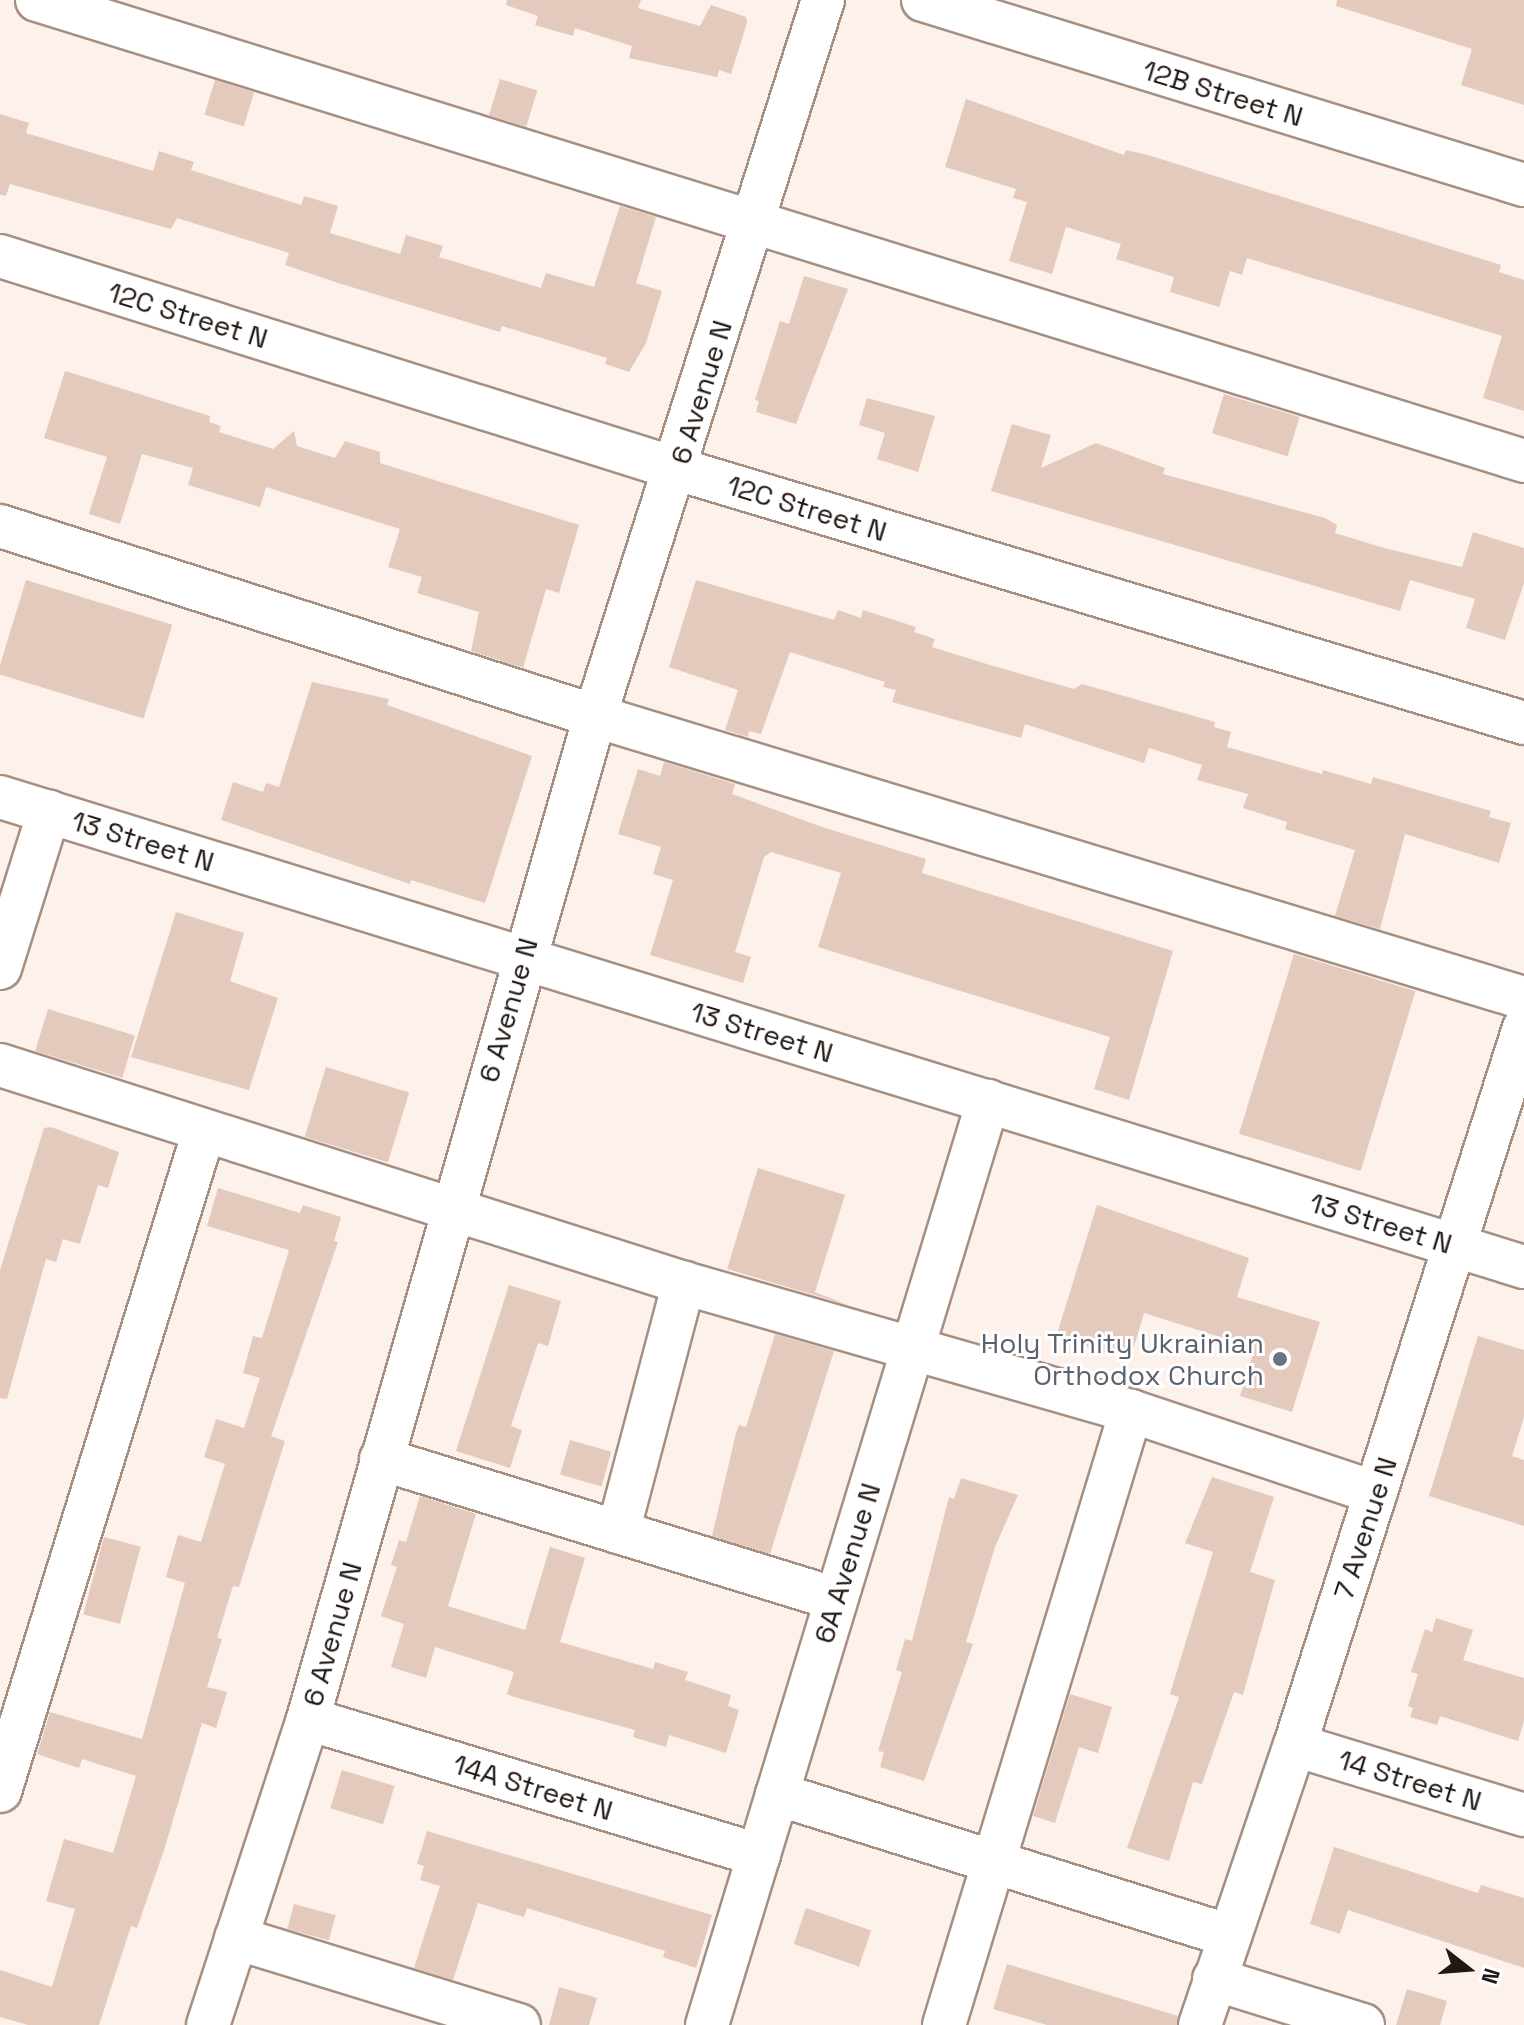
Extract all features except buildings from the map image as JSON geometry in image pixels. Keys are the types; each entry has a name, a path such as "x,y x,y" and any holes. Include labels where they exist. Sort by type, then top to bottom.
{"street":[{"path":"37,0 1524,461"},
{"name":"6 Avenue N","path":"208,2025 308,1719 523,958 595,716 677,469 823,0"},
{"name":"12B Street N","path":"923,0 1524,185"},
{"name":"12C Street N","path":"0,256 677,469 1524,723"},
{"path":"0,526 595,716 1524,998"},
{"name":"13 Street N","path":"0,797 1524,1267"},
{"path":"0,968 49,812"},
{"name":"7 Avenue N","path":"1200,2025 1227,1935 1295,1745 1524,1028"},
{"path":"0,1065 684,1283 1131,1411 1376,1493"},
{"name":"6A Avenue N","path":"707,2025 988,1101"},
{"path":"0,1791 204,1131"},
{"path":"618,1532 684,1283"},
{"path":"944,2025 991,1861 1131,1411"},
{"path":"381,1459 836,1599"},
{"name":"14A Street N","path":"308,1719 759,1855"},
{"name":"14 Street N","path":"1295,1745 1524,1815"},
{"path":"777,1794 1227,1935"},
{"path":"236,1938 463,2017 519,2025"},
{"path":"1214,1979 1363,2025"}],"place":[{"name":"Holy Trinity Ukrainian Orthodox Church","path":"1280,1359"}]}
